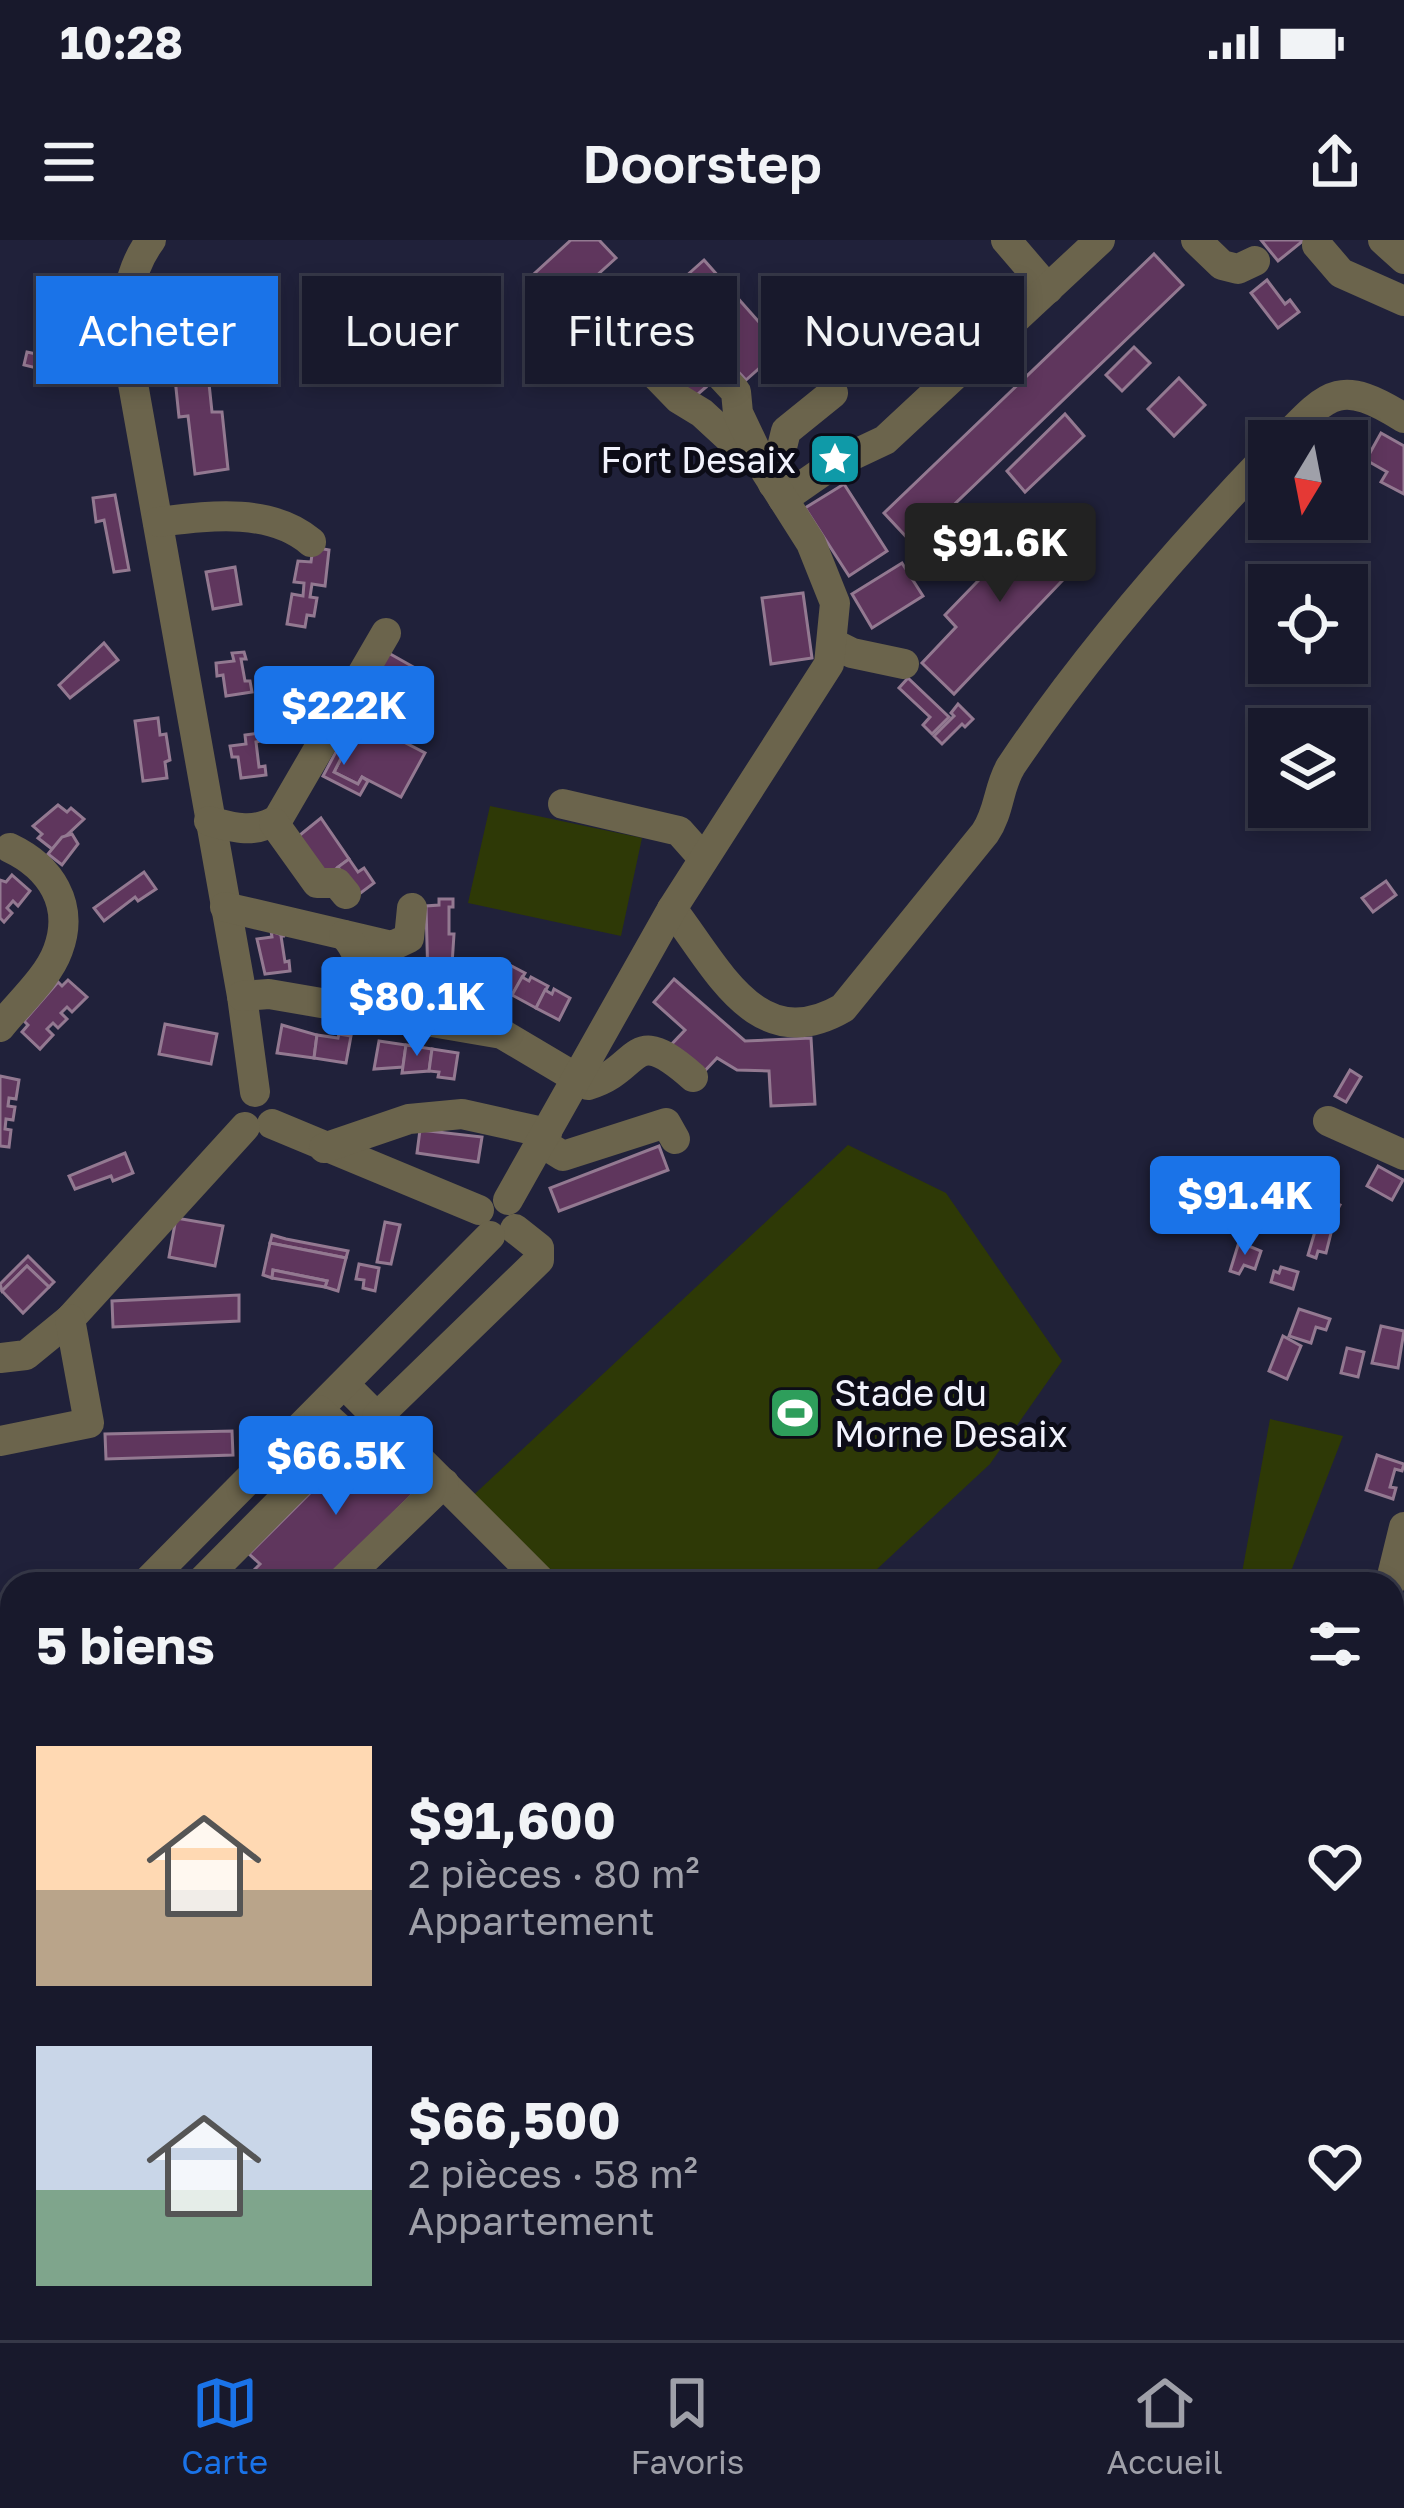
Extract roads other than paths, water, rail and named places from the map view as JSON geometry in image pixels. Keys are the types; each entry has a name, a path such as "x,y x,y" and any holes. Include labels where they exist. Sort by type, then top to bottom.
{"street":[{"path":"0,1358 26,1355 70,1318 276,1112 272,1100 255,1092 127,350 124,318 130,282 151,240"},
{"path":"1006,240 1048,289"},
{"path":"1196,240 1222,265 1238,269 1255,261"},
{"path":"1383,240 1404,259"},
{"path":"1316,245 1342,273 1404,301"},
{"path":"774,485 881,443 1048,289 1083,246"},
{"path":"664,384 702,413 774,485"},
{"path":"157,1572 319,1410 498,1219 672,909 829,664 834,644 832,592 811,543 774,485 738,413 736,392 729,384"},
{"path":"774,485 787,430 833,393"},
{"path":"1302,420 1321,400 1343,394 1364,395 1404,418"},
{"path":"672,909 756,1012 793,1024 843,1008 985,833 1000,805 1007,772 1051,710 1172,558 1248,477"},
{"path":"158,522 266,519 298,531 310,542"},
{"path":"209,821 244,829 274,823 386,633"},
{"path":"834,644 852,653 904,664"},
{"path":"563,804 679,831 703,858"},
{"path":"274,823 316,883 337,883 346,894"},
{"path":"0,1027 50,964 62,930 63,910 53,883 32,858 10,848"},
{"path":"225,907 392,946 409,938 412,908"},
{"path":"344,934 354,943 366,976 382,987"},
{"path":"242,996 269,994 502,1034 588,1085 637,1054 653,1050 664,1051 693,1077"},
{"path":"324,1148 409,1120 462,1114 544,1138 563,1156 666,1123 675,1139"},
{"path":"1328,1121 1404,1155"},
{"path":"259,1125 498,1219 539,1248 539,1260 377,1417"},
{"path":"0,1441 89,1423 70,1318"},
{"path":"344,1384 532,1572"},
{"path":"212,1572 340,1442 340,1429 319,1410"},
{"path":"351,1572 444,1483"},
{"path":"1393,1572 1404,1527"}],"place":[{"name":"Fort Desaix","path":"835,459"},
{"name":"Stade du Morne Desaix","path":"795,1413"}]}
